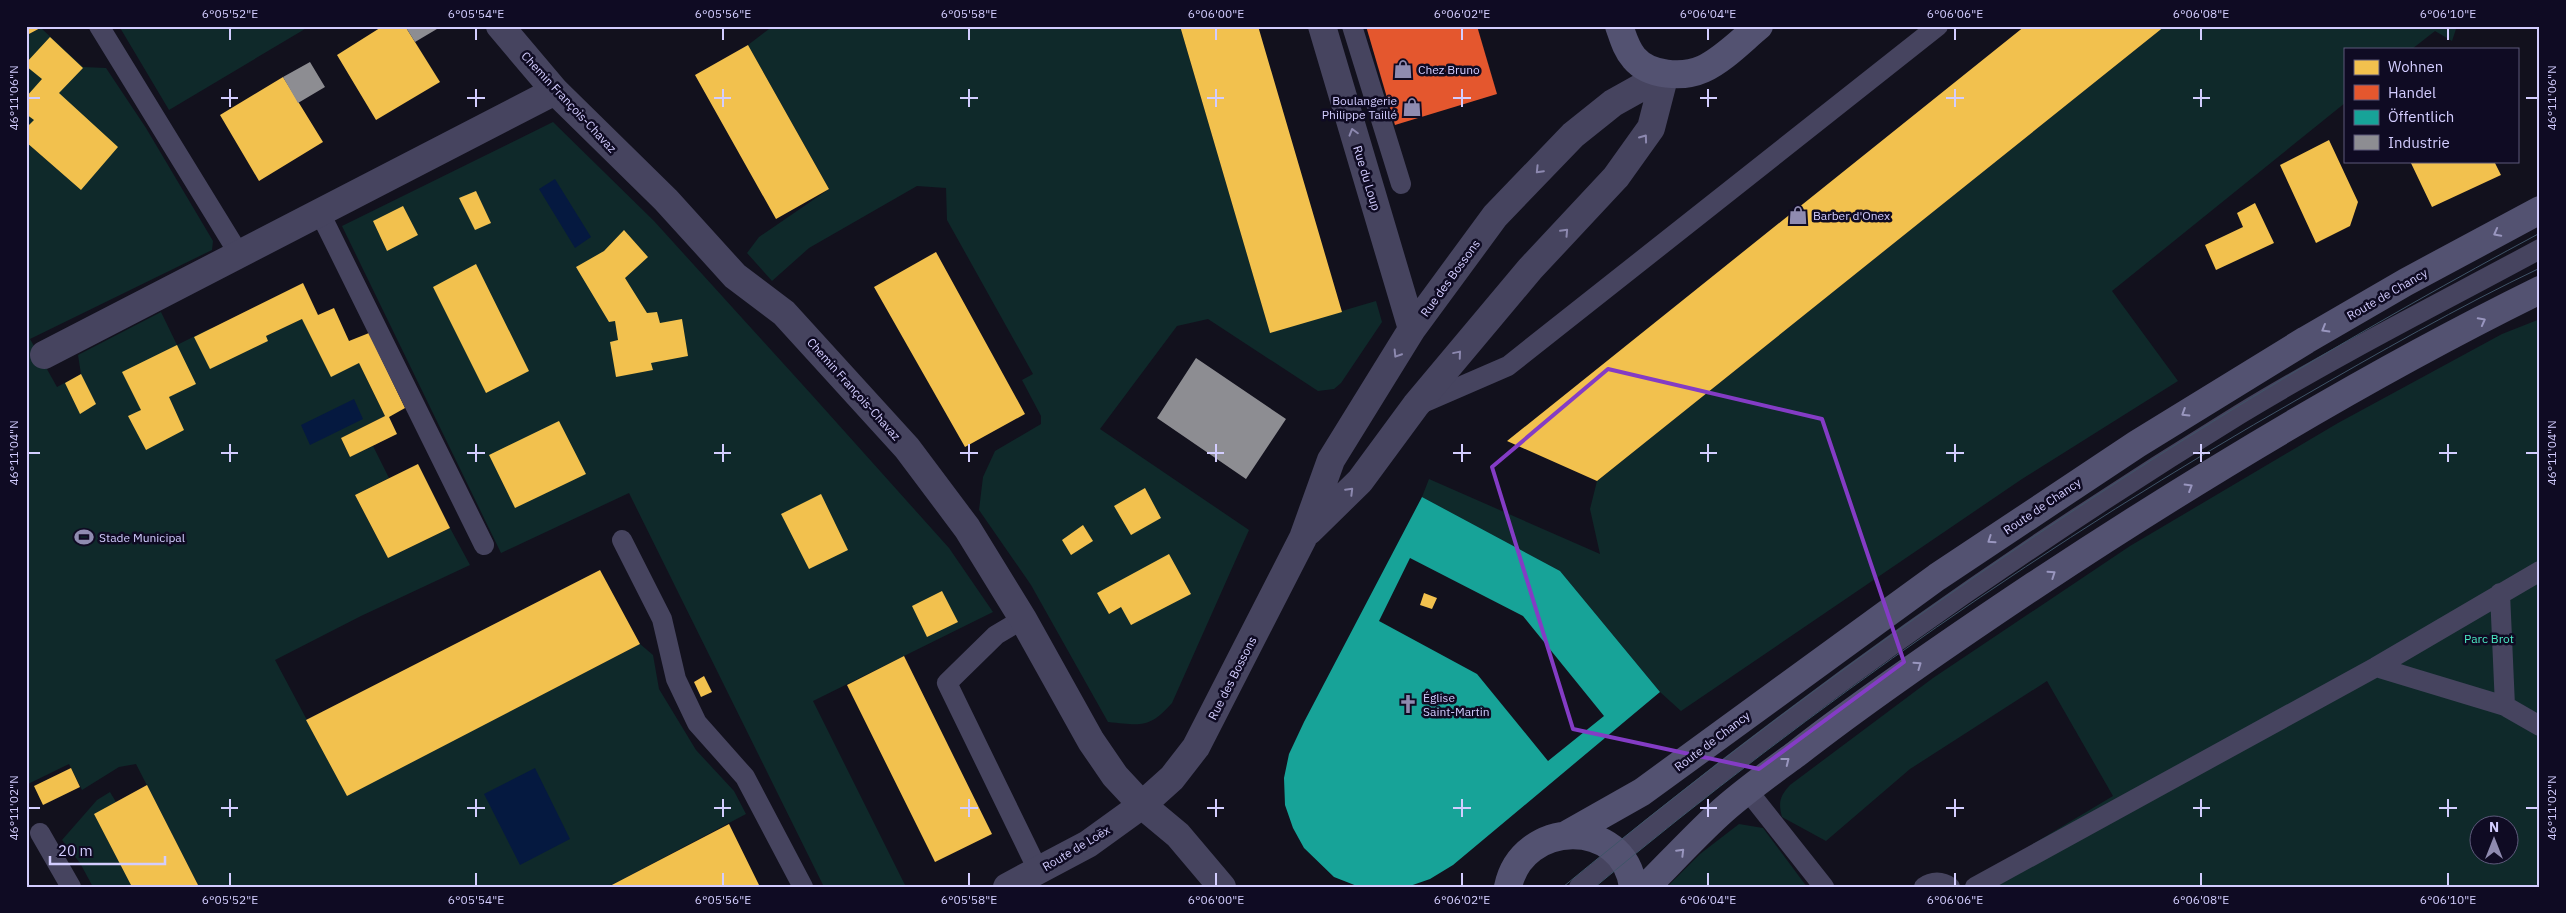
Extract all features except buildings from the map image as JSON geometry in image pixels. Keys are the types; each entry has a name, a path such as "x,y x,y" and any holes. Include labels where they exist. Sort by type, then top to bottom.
{"main road":[{"path":"1619,26 1625,44 1635,59 1648,68 1665,74"},
{"name":"Rue des Bossons","path":"1665,74 1704,69 1759,26"},
{"name":"Route de Chancy","path":"1566,835 1642,792 1929,582 2136,444 2314,335 2406,282 2540,210"},
{"path":"1646,887 1720,814 1748,790 1900,677 2116,532 2339,398 2540,290"},
{"path":"1506,884 1526,852 1538,843 1566,835 1582,835 1597,840 1618,854 1628,872 1633,887"}],"street":[{"name":"Chemin François-Chavaz","path":"500,26 555,91 666,200 735,276 784,313 907,448 967,528 1023,619 1091,741 1115,776 1142,805 1178,835 1222,887"},
{"name":"Rue du Loup","path":"1322,26 1412,329"},
{"name":"Rue des Bossons","path":"1142,805 1172,778 1196,747 1303,538 1331,460 1412,329 1496,216 1573,135 1613,103 1665,74"},
{"name":"Rue des Bossons","path":"1303,538 1360,481 1416,405 1530,269 1616,177 1651,128 1665,74"},
{"path":"44,355 555,91"},
{"name":"Route de Loëx","path":"1007,887 1088,844 1142,805"}],"lane":[{"path":"99,26 239,254"},
{"path":"1352,26 1400,184"},
{"path":"1416,405 1508,366 1938,26"},
{"path":"320,212 484,545"},
{"path":"1578,887 1724,770 1866,664 2074,520 2240,414 2321,366 2540,249"},
{"path":"622,540 662,619 676,679 697,723 745,776 803,887"},
{"path":"1975,887 2376,667 2540,571"},
{"path":"2500,593 2505,706"},
{"path":"1023,619 996,635 947,683 1038,870"},
{"path":"2376,667 2505,706 2540,726"},
{"path":"1748,790 1824,887"},
{"path":"40,833 71,887"},
{"path":"1924,887 1929,883 1944,882 1950,887"}],"highlighted area":[{"path":"1608,369 1822,419 1904,662 1759,769 1573,729 1492,467"}],"green space":[{"path":"119,26 310,26 169,110"},
{"path":"773,26 1180,26 1270,332 1376,301 1382,322 1341,383 1334,389 1318,391 1208,319 1177,326 1100,429 1249,530 1172,703 1150,721 1137,724 1108,722 1031,585 979,510 983,477 995,451 1041,424 1041,416 1022,380 1033,374 947,220 946,188 917,186 809,248 772,281 747,253 759,237 829,189 748,45"},
{"path":"2165,26 2457,26 2452,41 2435,31 2413,48 2344,48 2344,104 2112,291 2178,381 2022,479 1681,711 1660,692 1560,571 1422,497 1429,479 1600,554 1590,509 1597,481"},
{"path":"41,28 83,67 106,68 146,128 213,241 212,250 30,339 57,387 81,374 78,355 161,312 177,345 211,328 228,360 266,336 302,319 359,363 385,416 341,438 350,457 373,446 389,478 355,495 388,558 450,528 470,565 361,616 275,660 347,795 640,644 653,655 659,689 696,750 734,791 746,814 608,887 199,887 136,764 119,767 82,790 69,764 26,785 26,29 29,34"},
{"path":"553,122 654,221 811,394 949,548 993,612 813,701 906,887 824,887 629,493 501,553 342,226"},
{"name":"Parc Brot","path":"2540,319 2540,887 1965,887 1963,886 2113,796 2047,681 1910,769 1826,841 1782,817 1781,800 1790,785 1933,678 2130,546 2338,423 2502,334"},
{"path":"110,792 116,802 95,814 132,887 93,887 80,863 62,840 97,800"},
{"path":"1739,824 1763,828 1807,887 1667,887 1700,854"}],"water":[{"path":"555,179 591,237 575,248 539,189"},
{"path":"354,399 363,419 310,445 301,425"},
{"path":"535,768 570,839 520,865 484,794"}],"tram line":[{"path":"1563,887 1678,794 1795,705 1914,619 2035,536 2159,455 2284,378 2411,304 2540,233"},
{"path":"1595,887 1678,819 1849,689 2026,567 2207,452 2389,347 2540,268"}],"place":[{"name":"Chez Bruno","path":"1403,69"},
{"name":"Boulangerie Philippe Taillé","path":"1412,107"},
{"name":"Barber d'Onex","path":"1798,215"},
{"name":"Stade Municipal","path":"84,537"},
{"name":"Église Saint-Martin","path":"1408,704"}]}
